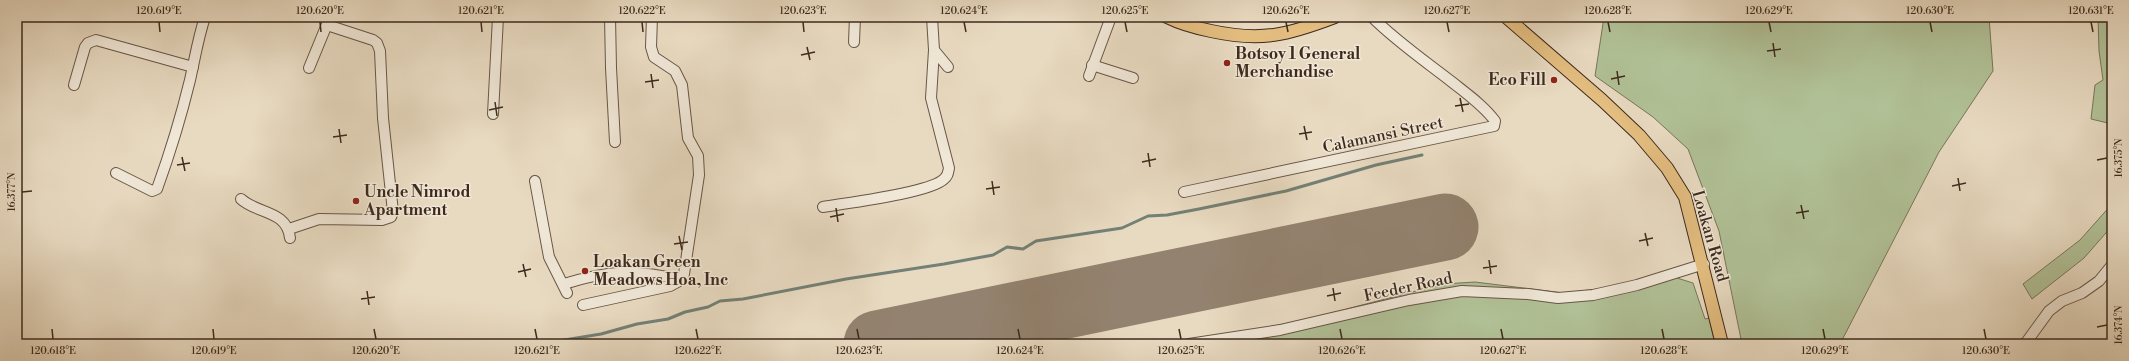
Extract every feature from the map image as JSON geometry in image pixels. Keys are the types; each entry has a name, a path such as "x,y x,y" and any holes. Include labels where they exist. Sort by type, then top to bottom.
{"main road":[{"path":"1167,17 1193,27 1236,36 1254,37 1292,32 1335,17"},
{"name":"Loakan Road","path":"1506,17 1602,100 1639,135 1667,168 1686,196 1704,264 1722,344"}],"street":[{"path":"116,173 147,190 152,191 157,189 168,160 192,67 196,43 205,17"},
{"path":"493,114 498,17"},
{"path":"610,17 615,142"},
{"path":"583,305 670,286 681,280 684,274 699,175 698,160 688,138 682,85 674,71 654,57 651,47 652,17"},
{"path":"854,42 855,17"},
{"path":"823,207 926,189 944,180 948,174 949,168 931,98 934,50 932,17"},
{"path":"1089,76 1111,17"},
{"name":"Calamansi Street","path":"1184,192 1494,126 1495,121 1492,117 1472,97 1372,17"},
{"path":"241,199 247,205 269,212 284,223 289,233 319,219 382,220 391,217 393,212 383,118 380,51 377,43 329,21 310,68"},
{"path":"74,85 85,47 88,43 96,40 192,67"},
{"path":"934,50 948,67"},
{"path":"1092,65 1133,78"},
{"path":"535,182 549,257 554,271 566,289 589,276 621,272 642,273 681,280"},
{"name":"Feeder Road","path":"1189,344 1280,330 1409,300 1462,291 1558,298 1594,295 1637,285 1704,264"},
{"path":"2025,344 2049,310 2062,301 2082,293 2099,281 2112,265"}],"green space":[{"path":"1604,17 1989,17 1993,71 1939,152 1840,344 1742,344 1719,231 1688,149 1653,117 1595,76"},
{"path":"2098,17 2112,17 2112,124 2091,119 2095,85 2103,80 2099,51"},
{"path":"2112,204 2112,226 2084,258 2032,299 2023,284 2080,240"},
{"path":"1664,274 1693,283 1705,319 1709,318 1715,344 1169,344 1285,325 1443,284 1475,282 1564,293 1605,288"}],"waterway":[{"path":"540,344 601,334 637,324 668,319 685,312 708,307 720,301 743,299 846,279 944,264 993,255 1007,247 1023,249 1036,241 1122,228 1148,216 1167,215 1286,191 1376,165 1422,155"}],"runway":[{"path":"877,344 1445,227"}],"place":[{"name":"Botsoy 1 General Merchandise","path":"1227,63"},
{"name":"Eco Fill","path":"1554,80"},
{"name":"Uncle Nimrod Apartment","path":"356,201"},
{"name":"Loakan Green Meadows Hoa, Inc","path":"585,271"}]}
